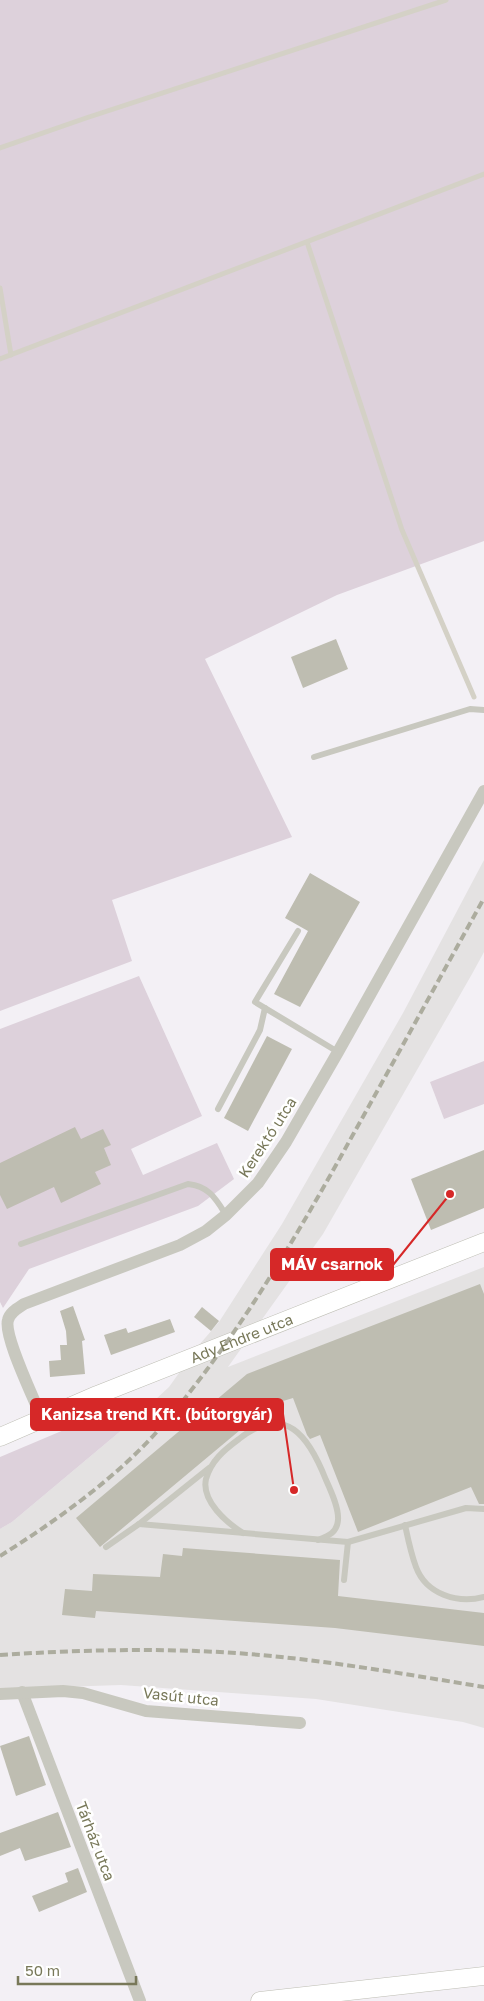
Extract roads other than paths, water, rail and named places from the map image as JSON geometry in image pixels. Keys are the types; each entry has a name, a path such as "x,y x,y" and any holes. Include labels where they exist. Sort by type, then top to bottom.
{"street":[{"name":"Kerektó utca","path":"42,1419 4,1337 8,1320 12,1313 24,1304 180,1245 206,1231 226,1216 269,1168 338,1052 484,791"},
{"name":"Ady Endre utca","path":"0,1437 97,1395 484,1242"},
{"name":"Vasút utca","path":"0,1694 22,1692 83,1693 146,1711 300,1723"},
{"name":"Tárház utca","path":"22,1692 140,2001"},
{"path":"260,2001 484,1976"}],"lane":[{"path":"314,757 470,709 484,710"},
{"path":"298,930 255,1002 338,1052"},
{"path":"218,1109 260,1030 265,1008"},
{"path":"21,1244 188,1184 202,1186 210,1192 226,1216"},
{"path":"106,1547 140,1524 210,1467 224,1450 246,1433 262,1425 274,1422 291,1426 305,1439 316,1454 332,1496 338,1519 330,1535 317,1540"},
{"path":"210,1467 205,1482 209,1500 221,1516 245,1534"},
{"path":"140,1524 348,1542 466,1508 484,1509"},
{"path":"405,1525 416,1568 428,1585 443,1596 463,1600 484,1597"},
{"path":"344,1580 348,1542"}],"waterway":[{"path":"0,148 446,0"},
{"path":"0,359 484,174"},
{"path":"307,242 402,530 474,697"},
{"path":"0,288 11,355"}],"railway":[{"path":"0,1556 86,1497 145,1445 190,1392 217,1356 266,1283 312,1208 484,898"},
{"path":"0,1655 140,1650 246,1654 332,1663 484,1687"}],"place":[{"name":"MÁV csarnok","path":"450,1194"},
{"name":"Kanizsa trend Kft. (bútorgyár)","path":"294,1490"}]}
